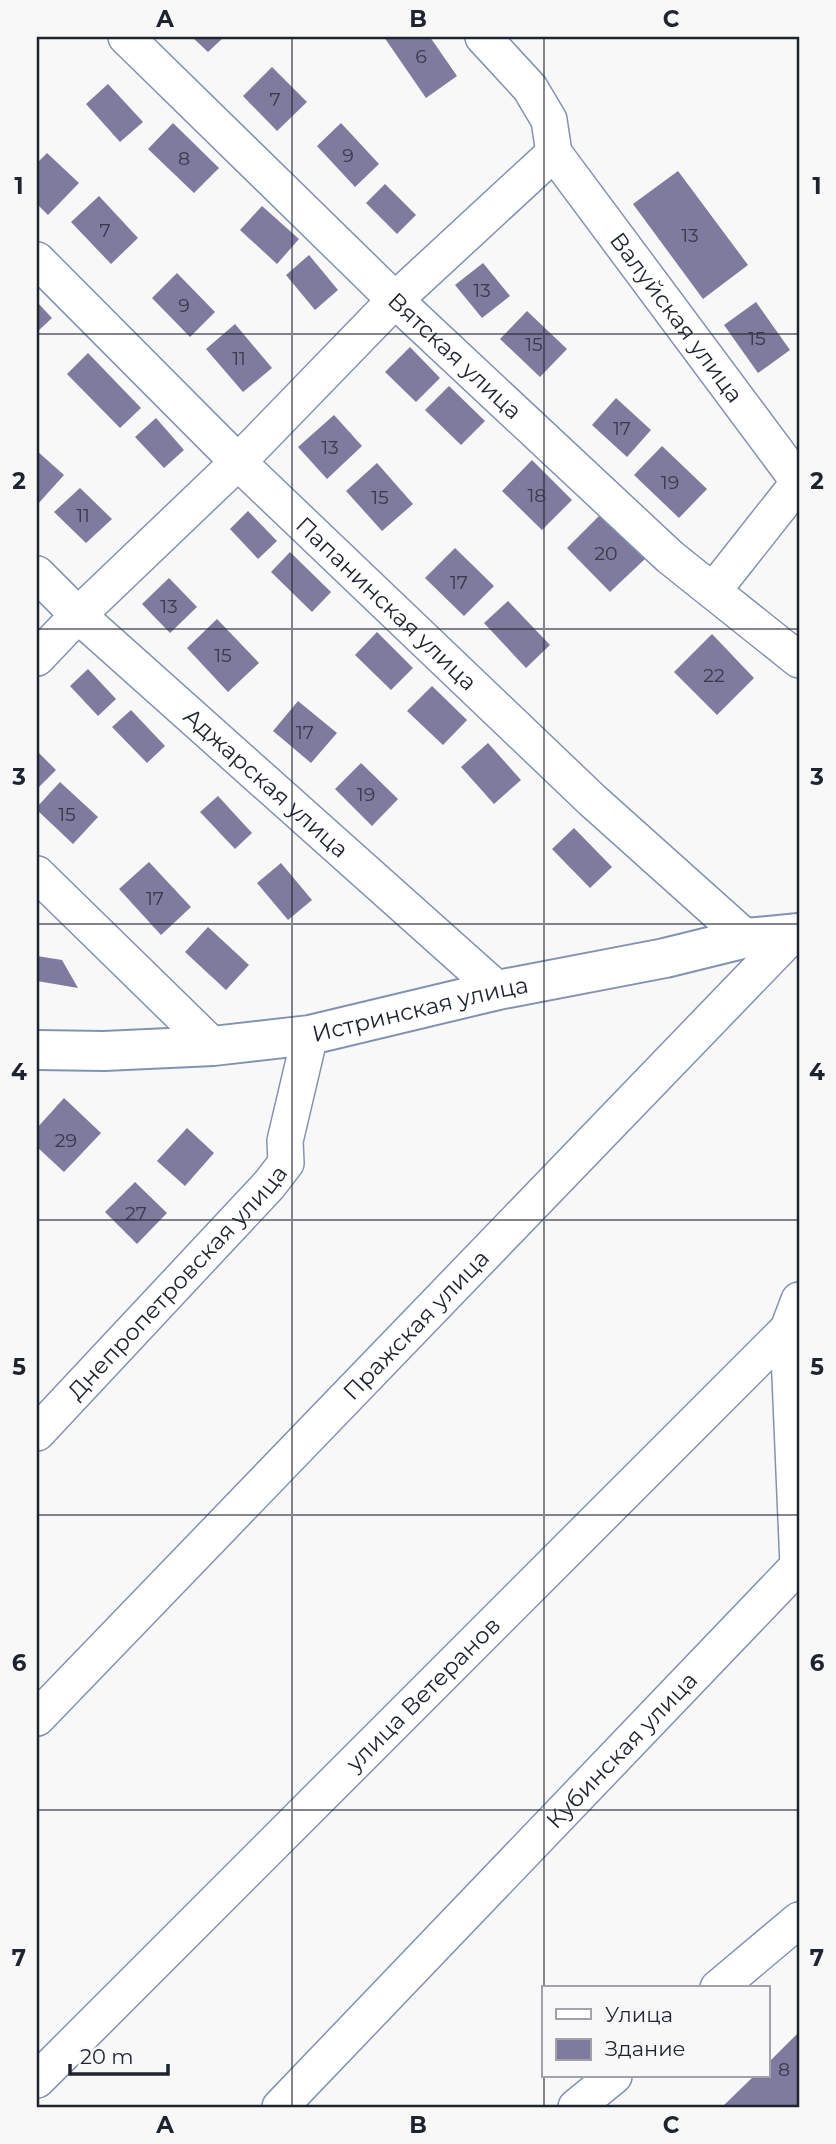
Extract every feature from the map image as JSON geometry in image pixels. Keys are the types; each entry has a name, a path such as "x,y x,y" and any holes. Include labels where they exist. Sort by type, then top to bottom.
{"street":[{"name":"Вятская улица","path":"126,37 395,300 670,557 799,660"},
{"name":"Валуйская улица","path":"483,37 530,88 549,120 554,153 799,482 713,591"},
{"path":"37,658 238,461 395,300 554,153"},
{"name":"Папанинская улица","path":"37,260 238,461 592,800 746,938"},
{"name":"Аджарская улица","path":"37,574 78,615 498,990"},
{"path":"37,874 213,1046"},
{"name":"Истринская улица","path":"37,1050 104,1051 213,1046 310,1035 498,990 665,958 746,938 797,932"},
{"name":"Пражская улица","path":"37,1718 797,932"},
{"name":"Днепропетровская улица","path":"37,1433 269,1185 286,1163 285,1141 310,1035"},
{"name":"улица Ветеранов","path":"37,2080 794,1315"},
{"name":"Кубинская улица","path":"280,2107 799,1566 794,1315"},
{"path":"720,1986 799,1920"},
{"path":"576,2107 612,2078"}],"building":[{"path":"192,37 224,37 208,52"},
{"path":"384,37 430,37 457,76 426,98"},
{"path":"272,67 307,102 277,131 243,96"},
{"path":"108,84 143,122 120,142 86,104"},
{"path":"173,123 219,168 194,193 148,149"},
{"path":"341,123 379,164 355,187 317,146"},
{"path":"47,153 79,183 48,215 37,204 37,163"},
{"path":"678,171 748,265 703,299 633,204"},
{"path":"385,184 416,215 397,234 366,203"},
{"path":"99,196 138,238 111,264 71,222"},
{"path":"262,206 299,239 277,264 240,230"},
{"path":"309,255 338,290 315,310 286,275"},
{"path":"483,263 510,296 482,318 455,285"},
{"path":"177,273 215,312 190,337 152,298"},
{"path":"37,302 52,318 37,332"},
{"path":"756,302 790,350 758,373 724,325"},
{"path":"527,311 567,349 540,377 500,339"},
{"path":"235,324 272,368 243,392 206,349"},
{"path":"410,347 440,378 416,402 385,372"},
{"path":"88,353 141,408 120,428 67,374"},
{"path":"449,386 485,421 461,445 425,410"},
{"path":"616,398 651,430 627,457 592,425"},
{"path":"334,415 362,446 327,479 298,447"},
{"path":"156,418 184,450 164,468 135,437"},
{"path":"662,446 707,489 679,518 634,475"},
{"path":"37,451 64,475 37,505"},
{"path":"532,460 572,500 542,530 502,491"},
{"path":"377,463 413,504 382,531 346,491"},
{"path":"80,488 112,519 86,543 54,512"},
{"path":"248,511 277,541 258,559 230,529"},
{"path":"602,513 646,558 610,592 567,548"},
{"path":"455,548 494,586 464,616 425,578"},
{"path":"290,552 331,592 312,612 271,572"},
{"path":"169,578 197,607 170,633 142,604"},
{"path":"508,601 550,645 526,668 484,623"},
{"path":"217,619 259,663 228,692 187,648"},
{"path":"377,632 413,668 391,690 355,655"},
{"path":"712,634 754,678 717,715 674,672"},
{"path":"88,669 116,699 98,716 70,686"},
{"path":"432,686 467,720 443,745 407,711"},
{"path":"298,701 337,733 311,763 273,731"},
{"path":"131,710 165,746 147,763 112,727"},
{"path":"488,743 521,780 494,804 461,767"},
{"path":"37,751 56,770 37,789"},
{"path":"361,763 398,799 372,826 335,789"},
{"path":"60,782 98,817 73,844 37,810"},
{"path":"218,796 252,833 235,849 200,812"},
{"path":"574,828 612,867 590,888 552,849"},
{"path":"149,862 191,907 161,935 119,889"},
{"path":"281,863 312,900 288,920 257,883"},
{"path":"208,927 249,965 226,990 185,952"},
{"path":"37,956 62,960 78,988 37,981"},
{"path":"64,1098 101,1133 64,1172 37,1147 37,1128"},
{"path":"187,1128 214,1153 185,1186 157,1161"},
{"path":"135,1182 167,1213 137,1244 105,1212"},
{"path":"799,2032 799,2107 722,2107 752,2078 770,2078 770,2061"}]}
